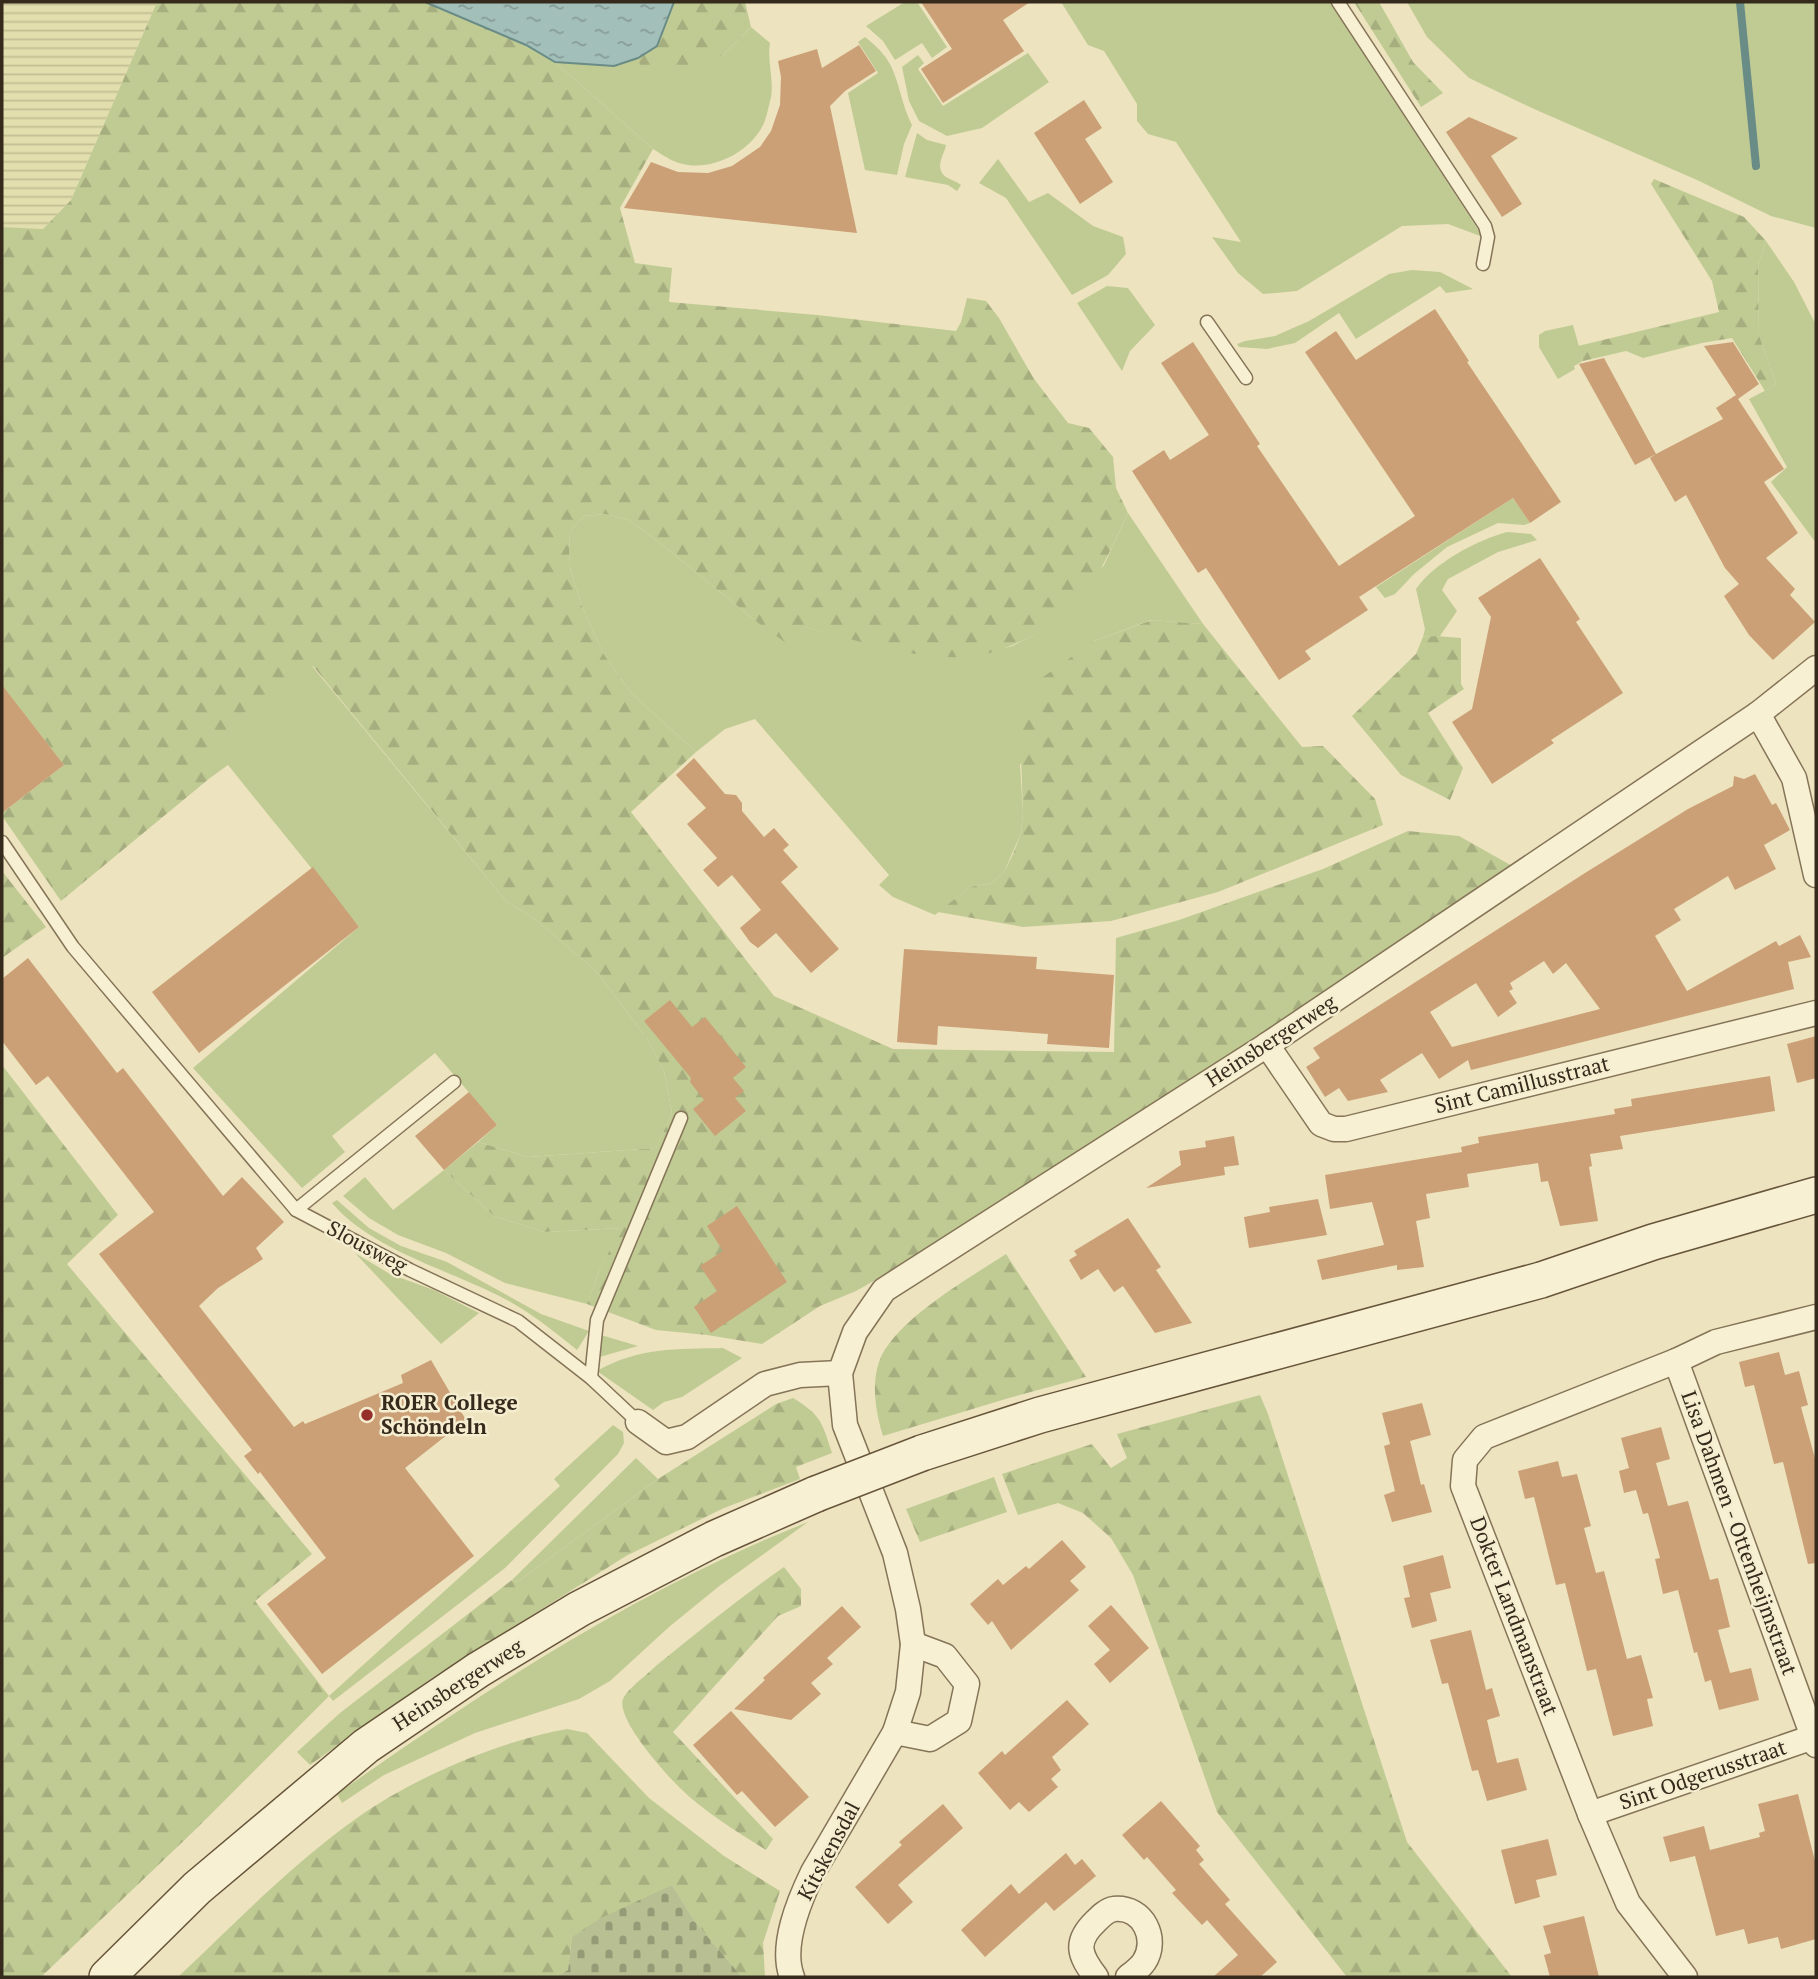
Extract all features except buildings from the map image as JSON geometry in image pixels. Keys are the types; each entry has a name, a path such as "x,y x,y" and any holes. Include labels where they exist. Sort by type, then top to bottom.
{"main road":[{"name":"Heinsbergerweg","path":"107,1977 197,1888 366,1746 478,1670 579,1609 714,1539 817,1494 922,1453 1040,1415 1541,1280 1653,1242 1816,1195"}],"street":[{"name":"Heinsbergerweg","path":"895,1553 845,1425 840,1373 855,1332 884,1290 1267,1045 1758,714 1816,667"},
{"path":"1758,714 1794,778 1816,875"},
{"name":"Sint Camillusstraat","path":"1267,1045 1321,1124 1334,1129 1346,1129 1816,1013"},
{"name":"Dokter Landmanstraat","path":"1685,1977 1628,1903 1590,1814 1463,1486 1465,1460 1484,1437 1676,1361 1716,1342 1816,1317"},
{"name":"Lisa Dahmen - Ottenheijmstraat","path":"1676,1361 1815,1739"},
{"name":"Slousweg","path":"638,1422 666,1442 687,1437 765,1384 800,1375 840,1373"},
{"name":"Kitskensdal","path":"792,1977 788,1966 792,1934 804,1891 895,1732 908,1692 913,1644 895,1553"},
{"path":"895,1732 930,1739 959,1721 967,1684 945,1656 913,1644"},
{"name":"Sint Odgerusstraat","path":"1590,1814 1815,1739"},
{"path":"1096,1977 1084,1962 1082,1938 1086,1930 1106,1912 1114,1909 1137,1914 1146,1924 1150,1935 1149,1950 1144,1962 1128,1977"}],"lane":[{"path":"1338,2 1485,226 1488,237 1483,264"},
{"path":"1207,321 1246,378"},
{"name":"Slousweg","path":"2,842 73,947 296,1210 410,1270 519,1321 591,1378 638,1422"},
{"path":"296,1210 454,1082"},
{"path":"591,1378 597,1320 681,1118"}],"shaded area":[{"path":"2,2 157,2 71,200 43,229 2,227"}],"green space":[{"path":"157,2 425,2 526,45 555,62 653,149 620,208 635,263 672,268 669,302 956,331 967,298 986,301 999,318 1034,379 1068,423 1089,428 1113,457 1116,488 1128,513 1101,569 1084,596 1074,608 1050,627 1007,647 975,656 912,653 805,627 786,643 629,520 605,514 584,516 570,531 569,564 581,604 603,653 631,693 696,752 631,812 774,996 893,1049 1114,1052 1116,938 1179,920 1323,869 1408,831 1459,836 1514,867 1233,1061 886,1274 856,1291 820,1306 762,1344 656,1330 587,1304 599,1271 621,1228 544,1232 494,1216 444,1170 478,1142 528,1157 656,1148 672,1113 664,1071 648,1040 596,971 535,919 506,901 313,666 197,757 210,778 61,901 2,816 2,813 64,765 10,696 2,702 2,227 43,229 71,200"},
{"path":"674,2 745,2 751,27 723,55 690,66 641,69 638,58 657,46"},
{"path":"905,2 917,2 947,47 932,58 922,43 895,60 883,41 866,26"},
{"path":"1061,2 1330,2 1483,237 1448,224 1402,226 1297,291 1263,294 1238,273 1212,237 1241,242 1176,142 1148,134 1137,121 1137,104 1104,51 1088,45"},
{"path":"1354,2 1379,2 1413,62 1443,93 1421,107"},
{"path":"1407,2 1816,2 1816,228 1771,216 1469,78 1427,37"},
{"path":"751,27 770,43 772,90 766,117 751,142 732,156 710,164 683,164 653,149 555,62 614,66 638,58 642,69 723,55"},
{"path":"865,37 880,50 891,66 912,125 904,144 897,175 865,170 848,93 878,73 858,42"},
{"path":"1028,53 1049,82 982,128 947,136 919,121 909,101 902,67 918,55 924,63 918,69 943,106"},
{"path":"917,133 927,140 946,145 941,170 946,177 961,185 957,191 948,185 905,177"},
{"path":"998,159 1029,202 1048,193 1093,226 1123,237 1126,254 1108,275 1072,295 1006,198 979,183"},
{"path":"1654,179 1744,217 1766,241 1758,265 1759,335 1776,385 1765,391 1732,338 1643,358 1626,351 1583,361 1578,346 1719,312 1712,281 1651,184"},
{"path":"1766,241 1794,282 1816,325 1816,543 1771,482 1787,467 1749,399 1776,385 1759,335 1758,265"},
{"path":"1412,270 1440,272 1473,289 1446,293 1440,286 1356,339 1339,313 1295,343 1267,349 1239,347 1237,344 1275,336 1309,321 1389,274"},
{"path":"1107,286 1128,288 1155,325 1130,351 1122,371 1077,303"},
{"path":"1573,325 1583,361 1558,379 1539,347 1539,335 1545,331"},
{"path":"1513,498 1530,523 1498,523 1447,547 1395,594 1385,598 1376,587"},
{"path":"1128,513 1203,624 1151,620 1094,641 1020,765 1023,812 1021,833 1004,872 992,883 970,887 935,915 893,897 879,885 889,875 755,719 725,729 696,752 631,693 603,653 581,604 569,564 570,531 584,516 605,514 629,520 757,622 805,627 903,651 975,656 1012,646 1038,633 1104,565"},
{"path":"1507,532 1531,534 1537,540 1498,552 1448,579 1442,590 1457,611 1440,636 1423,637 1425,629 1416,589 1424,579 1457,554"},
{"path":"1152,620 1203,624 1302,747 1323,746 1375,799 1383,825 1218,892 1111,921 1023,927 938,912 970,887 992,883 1004,872 1013,854 1021,833 1023,812 1020,729 1043,677 1094,641"},
{"path":"1423,637 1461,638 1461,684 1464,689 1428,713 1463,768 1450,800 1401,775 1352,716 1416,654"},
{"path":"312,666 506,901 535,919 596,971 648,1040 664,1071 672,1113 656,1148 528,1157 478,1142 497,1125 435,1053 332,1136 345,1152 302,1188 193,1068 359,927 228,765 210,778 196,757"},
{"path":"2,871 46,927 2,958"},
{"path":"2,1065 118,1215 67,1264 312,1554 255,1601 329,1696 194,1831 41,1977 2,1977"},
{"path":"444,1170 494,1216 544,1232 622,1228 599,1271 587,1304 505,1283 446,1253 398,1235 369,1218 343,1196 365,1177 393,1210"},
{"path":"337,1200 369,1228 401,1246 447,1262 541,1314 589,1331 577,1350 507,1300 391,1247 369,1234 349,1220 332,1203"},
{"path":"355,1253 390,1274 434,1290 479,1313 441,1344"},
{"path":"1006,1254 1086,1377 883,1436 877,1409 875,1380 879,1362 887,1347 900,1331 935,1301"},
{"path":"601,1335 638,1346 596,1358"},
{"path":"723,1348 742,1358 682,1397 664,1402 653,1410 597,1371 643,1353"},
{"path":"1260,1395 1407,1842 1512,1977 1347,1977 1217,1812 1133,1575 1111,1538 1083,1513 1058,1503 1018,1515 1002,1474 1092,1444 1111,1468 1127,1458 1117,1434"},
{"path":"793,1398 810,1409 819,1420 832,1453 796,1467 800,1479 724,1508 626,1556 432,1678 310,1765 297,1752 340,1713 512,1580 517,1582 658,1479 776,1404"},
{"path":"613,1425 623,1432 624,1443 618,1454 505,1568 333,1701 329,1696 560,1486 554,1479"},
{"path":"636,1458 658,1479 517,1582 512,1580"},
{"path":"994,1477 1007,1512 920,1542 906,1509"},
{"path":"808,1522 718,1587 610,1681 579,1699 475,1733 384,1775 342,1803 337,1794 507,1679 565,1644 684,1578"},
{"path":"784,1567 801,1589 801,1606 778,1616 673,1732 773,1839 766,1850 710,1813 672,1780 634,1732 623,1708 623,1699 633,1686 657,1665"},
{"path":"567,1729 587,1733 649,1798 724,1856 780,1891 763,1943 765,1977 742,1977 696,1923 672,1885 572,1937 568,1970 555,1977 178,1977 287,1874 379,1803 430,1775 485,1752"},
{"path":"672,1885 696,1923 742,1977 555,1977 568,1970 572,1937 601,1918"}],"water":[{"path":"425,2 674,2 657,46 638,58 614,66 555,62 526,45"}],"waterway":[{"path":"1740,2 1756,166"}],"place":[{"name":"ROER College Schöndeln","path":"367,1415"}]}
